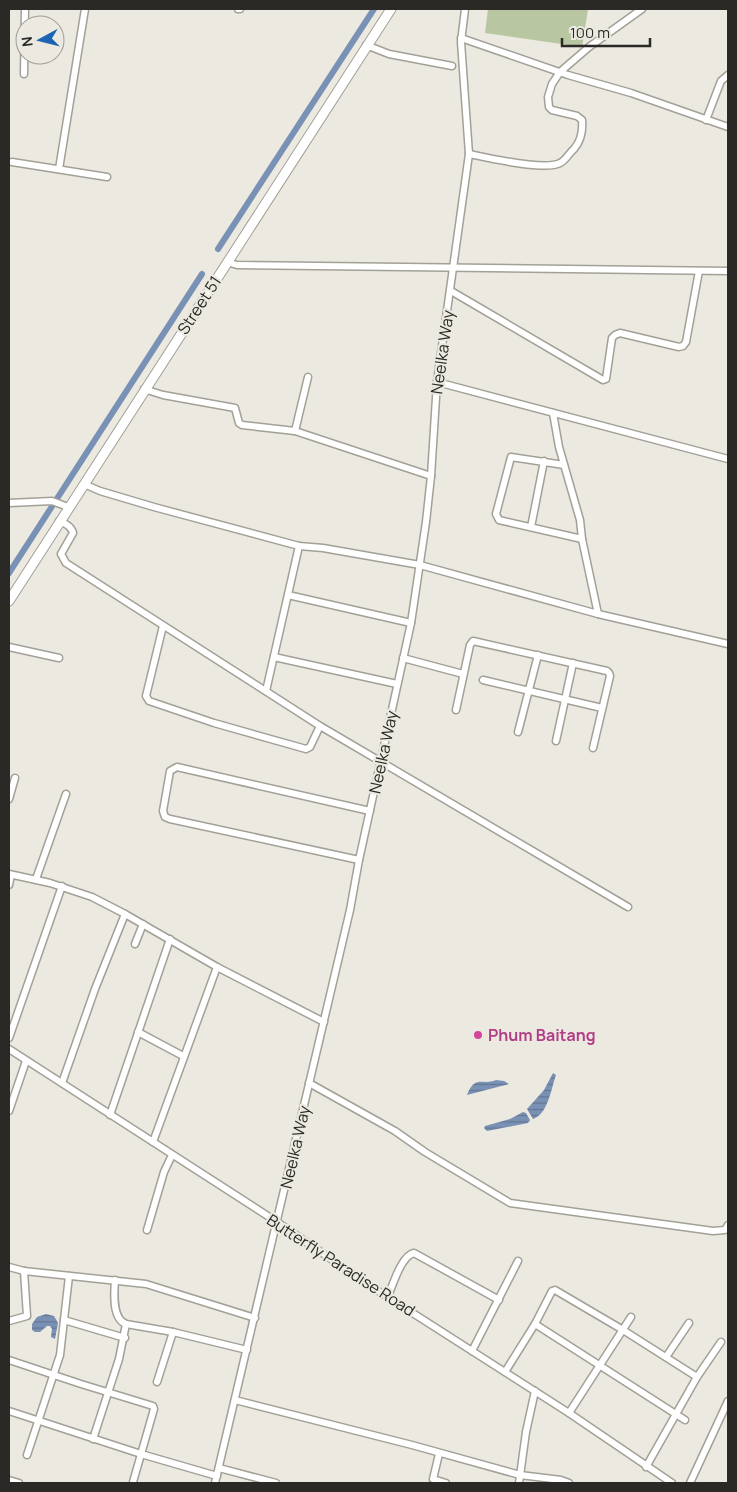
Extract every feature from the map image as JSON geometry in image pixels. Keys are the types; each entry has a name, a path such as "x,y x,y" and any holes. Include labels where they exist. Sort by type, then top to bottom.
{"main road":[{"name":"Street 51","path":"9,601 59,521 66,506 84,484 391,9"}],"street":[{"path":"24,74 25,9"},
{"path":"59,169 85,9"},
{"name":"Neelka Way","path":"216,1480 350,910 403,658 420,565 431,476 437,382 470,154 461,38 465,9"},
{"path":"470,154 552,166 564,160 582,136 583,124 582,120 577,116 552,110 549,107 548,97 552,84 560,72 642,9"},
{"path":"461,38 560,72 631,93 728,127"},
{"path":"366,45 389,54 452,66"},
{"path":"706,120 721,81 728,74"},
{"path":"12,162 107,177"},
{"path":"227,262 237,265 728,271"},
{"path":"450,291 603,380 606,379 612,338 615,335 620,333 679,347 683,346 686,342 699,271"},
{"path":"295,431 308,377"},
{"path":"437,382 728,460"},
{"path":"144,389 164,395 235,408 240,423 244,426 295,431 431,476"},
{"path":"553,412 564,464 577,507 598,614"},
{"path":"564,464 511,456 496,514 499,520 582,539"},
{"path":"531,527 544,461"},
{"path":"84,484 100,491 154,507 299,546 323,548 420,565 598,614 728,644"},
{"path":"9,503 52,501 66,506"},
{"path":"59,521 67,524 72,529 73,534 61,554 63,560 320,726 628,907"},
{"path":"266,691 299,546"},
{"path":"288,595 410,623"},
{"path":"163,626 146,696 150,701 214,723 306,749 310,747 320,726"},
{"path":"456,710 470,645 473,641 609,673 592,748"},
{"path":"9,647 59,658"},
{"path":"518,732 538,655"},
{"path":"274,658 397,684"},
{"path":"403,658 463,674"},
{"path":"556,741 573,663"},
{"path":"483,680 602,708"},
{"path":"359,860 170,819 166,817 163,811 170,771 178,767 370,811"},
{"path":"9,799 15,778"},
{"path":"36,879 66,794"},
{"path":"9,886 10,874 62,886 92,897 170,939 216,967 324,1022"},
{"path":"9,1038 62,886"},
{"path":"62,1083 95,988 125,914"},
{"path":"135,944 143,924"},
{"path":"110,1115 170,939"},
{"path":"153,1142 216,967"},
{"path":"138,1032 183,1056"},
{"name":"Butterfly Paradise Road","path":"9,1048 26,1061 277,1222 472,1351 569,1412 646,1467 672,1483"},
{"path":"9,1111 26,1061"},
{"path":"309,1083 395,1131 432,1157 504,1201 514,1204 713,1231 725,1230 728,1224"},
{"path":"146,1230 164,1172 172,1155"},
{"path":"388,1296 404,1260 409,1254 414,1253 499,1300"},
{"path":"472,1351 518,1261"},
{"path":"9,1267 24,1271 146,1284 255,1318"},
{"path":"9,1321 27,1316 24,1271"},
{"path":"27,1455 60,1354 69,1276"},
{"path":"115,1280 116,1309 120,1320 126,1324 172,1332 247,1350"},
{"path":"505,1372 535,1324 552,1291 555,1290 697,1377"},
{"path":"569,1412 631,1317"},
{"path":"64,1320 125,1338"},
{"path":"666,1357 688,1323"},
{"path":"93,1439 125,1338 126,1324"},
{"path":"535,1324 685,1420"},
{"path":"157,1382 172,1332"},
{"path":"646,1467 674,1414 722,1342"},
{"path":"9,1360 153,1406 133,1482"},
{"path":"519,1483 526,1432 535,1391"},
{"path":"235,1400 412,1445 520,1475 561,1480 569,1483"},
{"path":"690,1483 728,1401"},
{"path":"9,1411 216,1480"},
{"path":"439,1454 433,1479 446,1483"},
{"path":"219,1468 276,1483"},
{"path":"9,1480 19,1483"}],"green space":[{"path":"488,9 588,9 582,47 485,33"}],"water":[{"path":"553,1073 556,1075 546,1107 533,1119 527,1109 544,1090"},
{"path":"496,1080 509,1084 467,1095 476,1083"},
{"path":"523,1112 526,1113 530,1120 528,1123 487,1131 484,1128 485,1126 510,1119"},
{"path":"46,1314 54,1316 58,1323 55,1339 51,1337 52,1329 50,1326 47,1326 40,1332 32,1330 32,1324 37,1317"}],"waterway":[{"path":"218,249 374,9"},
{"path":"9,573 202,274"}],"place":[{"name":"Phum Baitang","path":"478,1035"}]}
